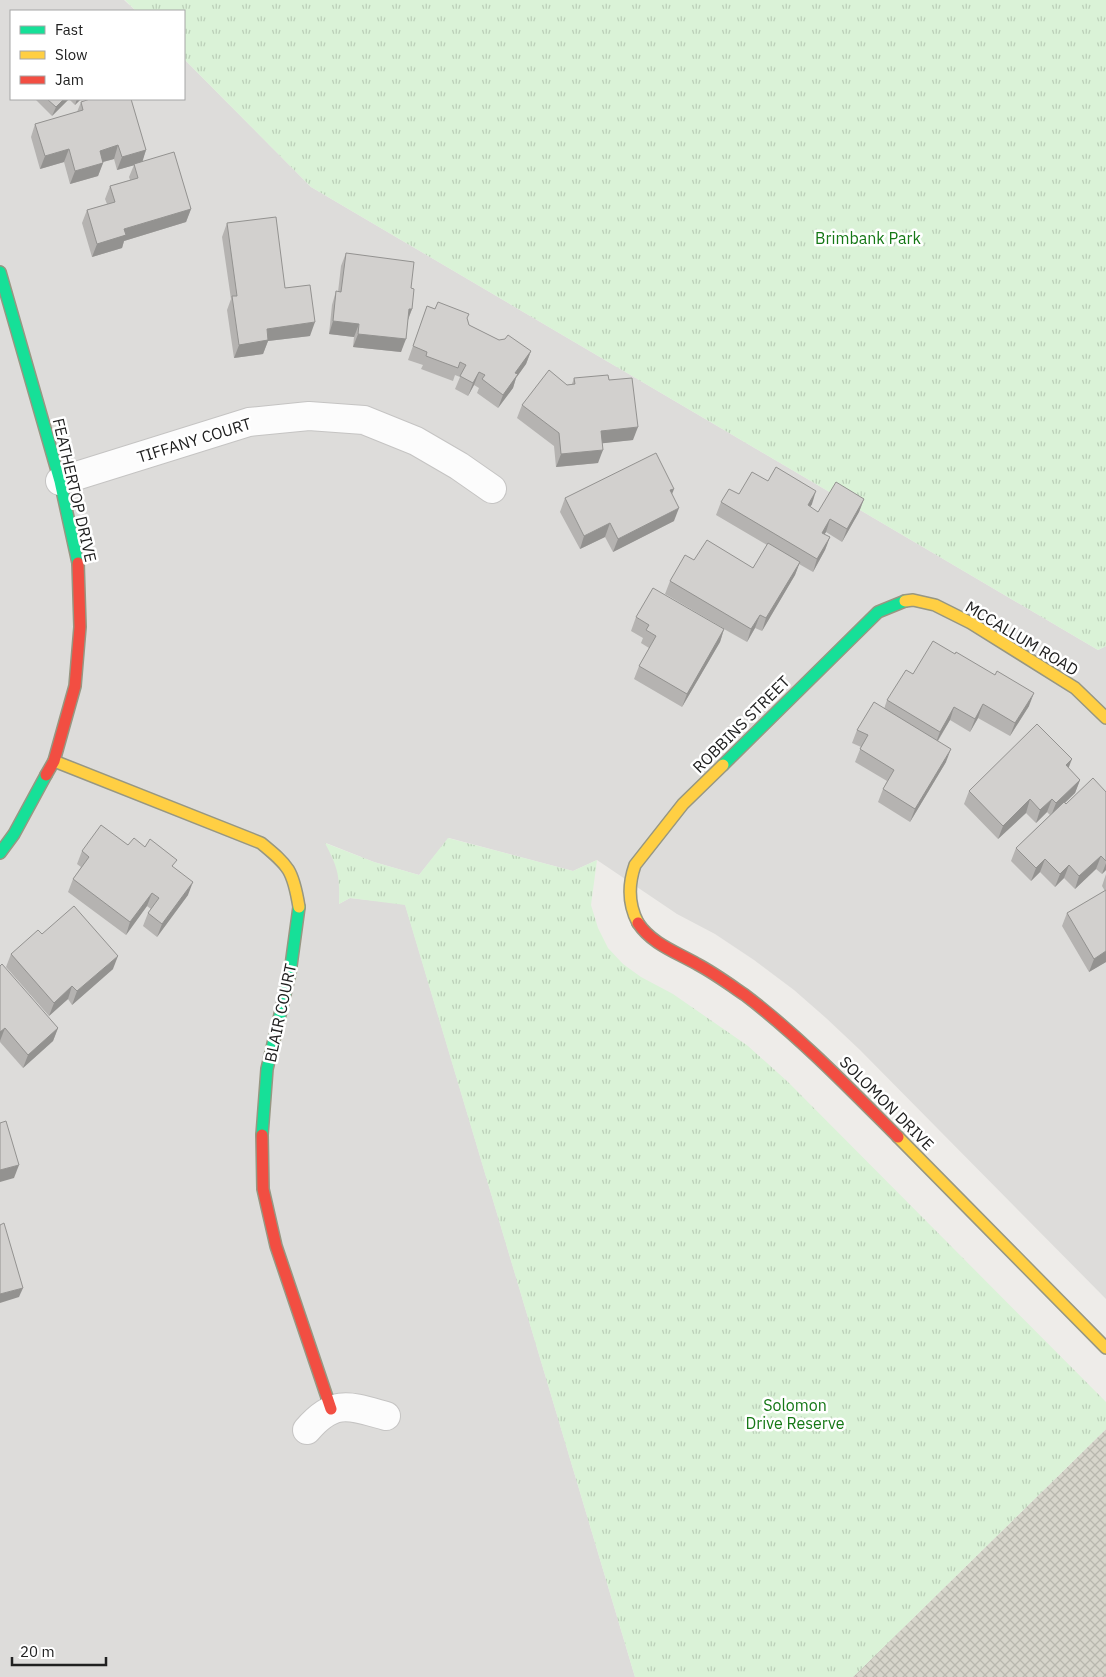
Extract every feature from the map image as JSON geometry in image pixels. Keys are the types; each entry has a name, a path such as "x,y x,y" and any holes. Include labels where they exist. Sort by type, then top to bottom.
{"street":[{"name":"FEATHERTOP DRIVE","path":"0,272 60,481 78,560 80,627 74,686 54,761 14,834 0,853"},
{"name":"TIFFANY COURT","path":"60,481 249,422 309,416 364,420 390,430 416,441 459,466 492,489"},
{"name":"MCCALLUM ROAD","path":"913,600 935,605 970,623 1075,688 1106,718"},
{"name":"ROBBINS STREET","path":"631,903 630,876 635,865 683,804 878,612 900,602 913,600"},
{"name":"BLAIR COURT","path":"54,761 261,843 284,862 296,881 299,910 290,973 267,1068 262,1126 263,1189 276,1246 331,1409"},
{"name":"SOLOMON DRIVE","path":"631,903 637,919 645,932 661,944 705,968 769,1014 829,1067 1106,1348"},
{"path":"307,1430 318,1417 331,1409 349,1406 386,1416"}],"shaded area":[{"path":"0,0 124,0 135,10 10,10 10,100 185,100 185,60 311,187 1098,650 1106,646 1106,1299 860,1050 794,990 715,934 677,914 597,860 573,871 449,838 419,875 374,862 326,843 337,866 340,882 339,904 350,898 405,904 635,1677 0,1677"},
{"path":"1106,1429 1106,1677 853,1677"}],"green space":[{"name":"Brimbank Park","path":"125,0 1106,0 1106,646 1098,650 311,187 185,60 185,10 135,10"},
{"name":"Solomon Drive Reserve","path":"448,838 573,871 597,860 591,905 598,928 608,948 623,964 641,977 673,994 748,1046 788,1082 1106,1402 1106,1429 853,1677 635,1677 405,905 350,898 339,904 337,872 325,843 374,862 419,875"}],"building":[{"path":"48,100 63,100 56,107"},
{"path":"87,100 131,100 146,150 122,157 118,145 100,151 103,163 75,171 69,149 45,156 35,124 83,110 81,102"},
{"path":"174,152 191,209 124,229 126,235 97,244 87,210 115,202 110,186 138,178 134,164"},
{"path":"276,217 285,288 310,285 315,322 267,329 268,340 239,345 232,296 237,296 227,223"},
{"path":"346,253 414,262 411,288 414,289 412,309 409,309 406,339 358,334 359,324 333,321 336,291 341,292"},
{"path":"438,302 469,314 467,318 469,325 499,340 505,339 508,335 531,351 515,373 518,374 503,395 482,379 485,375 479,372 473,383 460,376 466,365 460,362 458,368 426,356 427,352 413,346 427,306 435,309"},
{"path":"549,370 567,385 575,384 574,378 608,375 609,380 632,378 638,427 601,431 603,450 561,454 559,433 522,405"},
{"path":"656,453 674,489 670,490 679,508 618,539 610,523 584,536 565,498"},
{"path":"776,467 816,491 808,505 818,512 836,482 864,499 847,529 830,519 822,533 830,537 817,559 721,502 729,489 739,494 752,472 768,481"},
{"path":"707,540 753,568 768,543 800,562 766,618 760,615 751,629 670,581 685,555 694,560"},
{"path":"653,588 724,629 687,694 639,666 656,636 646,630 649,625 636,617"},
{"path":"933,641 995,675 997,671 1034,693 1015,723 983,704 975,719 954,707 940,732 887,700 906,670 913,674"},
{"path":"874,702 951,749 915,809 883,789 894,770 860,749 868,735 857,730"},
{"path":"1037,724 1072,759 1066,765 1080,780 1056,803 1052,799 1040,810 1030,799 1003,826 969,791"},
{"path":"1093,778 1106,792 1106,861 1101,856 1079,876 1069,865 1060,874 1045,859 1036,868 1016,848 1064,802 1066,804"},
{"path":"101,825 128,845 134,838 145,847 150,839 177,860 172,866 193,882 162,924 148,913 159,898 152,893 130,922 73,879 89,857 82,851"},
{"path":"1106,890 1106,951 1094,959 1067,913"},
{"path":"74,906 118,956 77,991 72,986 54,1003 11,954 38,930 42,934"},
{"path":"2,964 58,1028 28,1055 5,1028 0,1032 0,966"},
{"path":"6,1121 19,1165 0,1170 0,1123"},
{"path":"4,1223 23,1288 0,1294 0,1225"}],"traffic: fast":[{"path":"0,272 60,481 78,563"},
{"path":"723,765 878,612 905,601"},
{"path":"0,853 14,834 46,775"},
{"path":"262,1135 267,1069 290,973 299,907"}],"traffic: slow":[{"path":"905,601 913,600 935,605 971,623 1075,688 1106,718"},
{"path":"54,761 261,843 278,857 288,870 292,877 299,907"},
{"path":"638,923 632,909 630,894 635,865 683,804 723,765"},
{"path":"898,1137 1106,1348"}],"traffic: jam":[{"path":"46,775 54,761 75,686 80,627 78,563"},
{"path":"638,923 657,942 703,967 765,1011 824,1063 898,1137"},
{"path":"262,1135 263,1189 276,1246 331,1409"}]}
